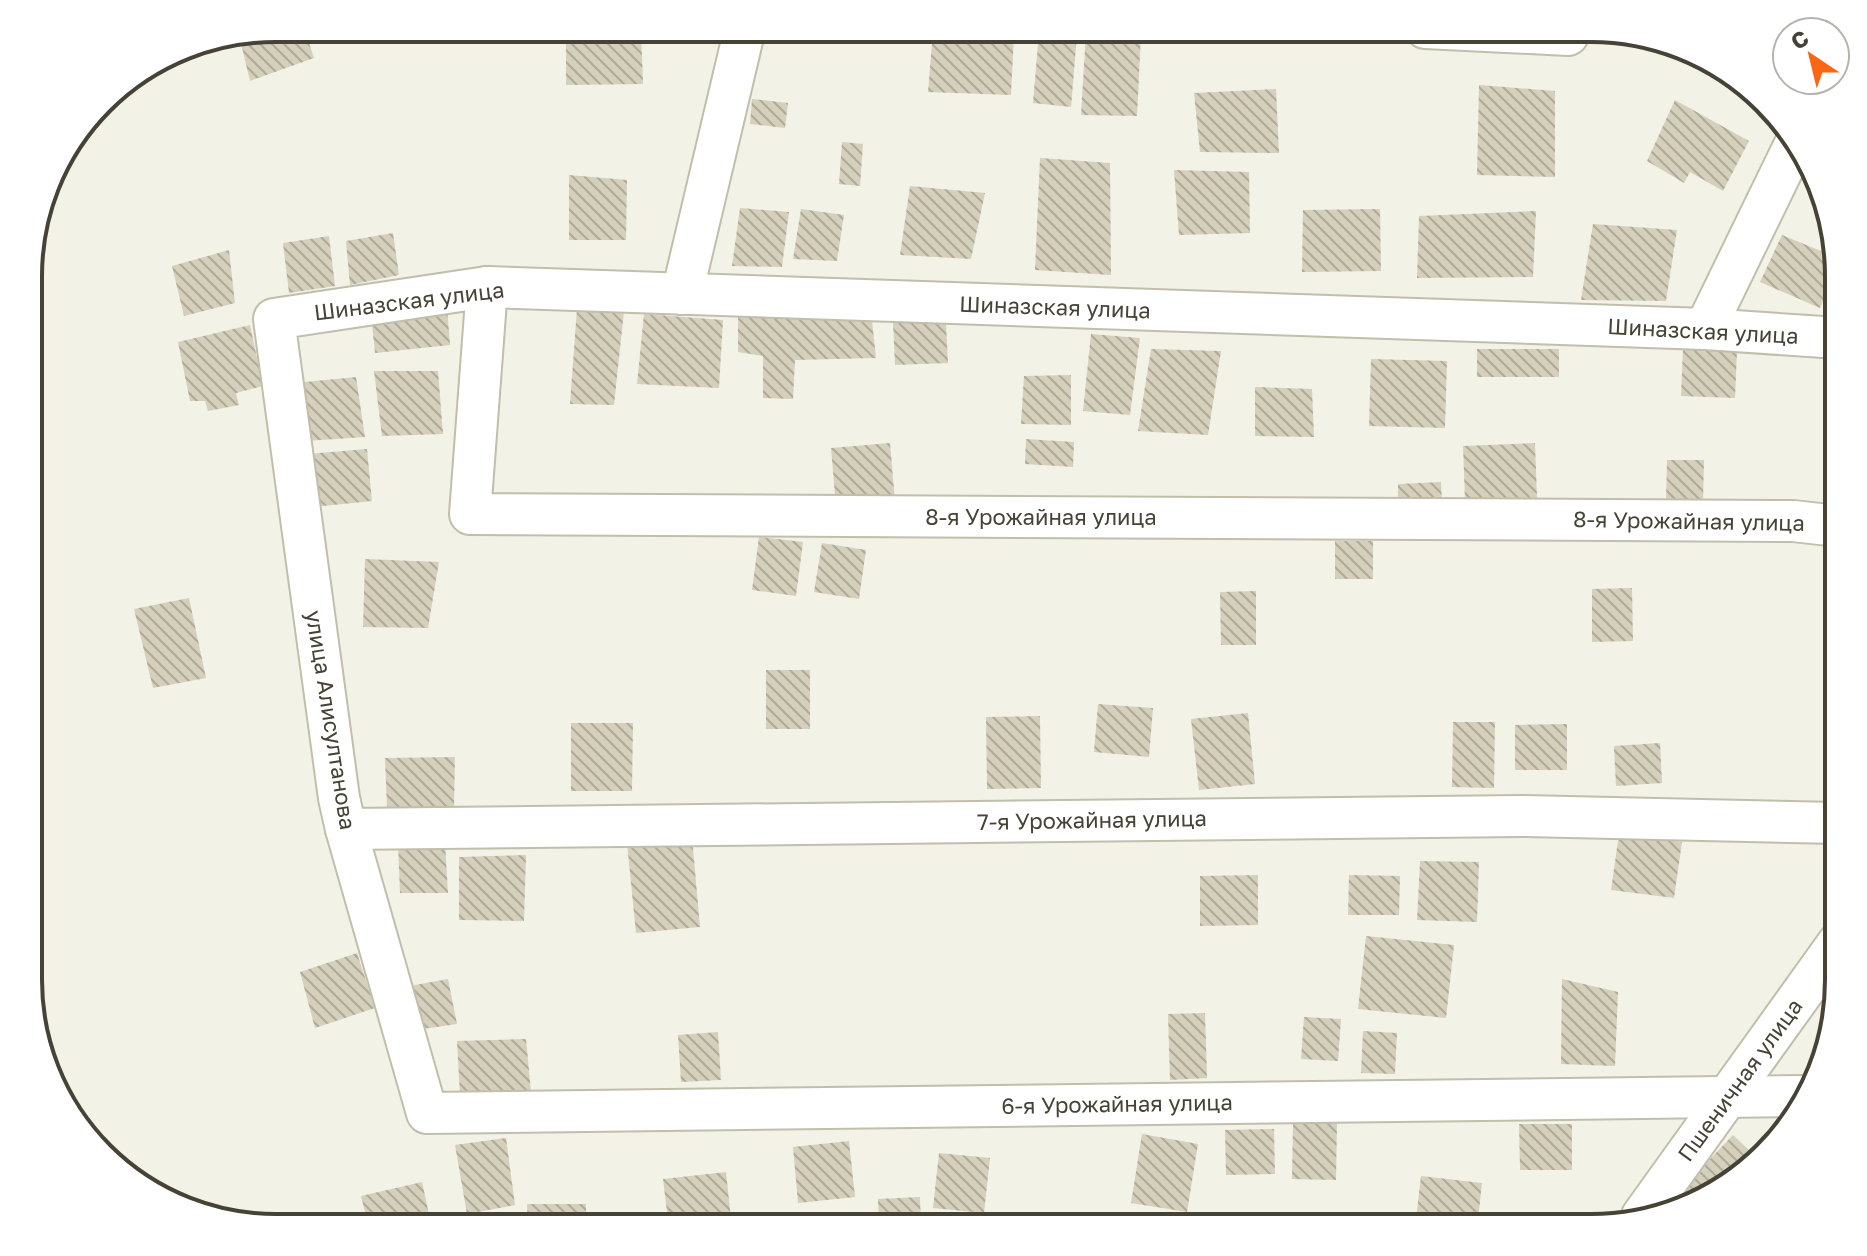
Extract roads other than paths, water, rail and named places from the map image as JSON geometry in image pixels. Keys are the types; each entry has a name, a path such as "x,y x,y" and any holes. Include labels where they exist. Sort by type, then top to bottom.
{"street":[{"path":"682,294 742,42"},
{"path":"1705,329 1790,154"},
{"name":"Шиназская улица","path":"274,319 487,287 1705,329 1824,337"},
{"name":"8-я Урожайная улица","path":"487,287 470,514 1777,521 1824,525"},
{"name":"улица Алисултанова","path":"274,319 339,798 427,1113"},
{"name":"7-я Урожайная улица","path":"346,829 1521,816 1824,823"},
{"name":"Пшеничная улица","path":"1649,1206 1824,963"},
{"name":"6-я Урожайная улица","path":"427,1113 1793,1096"}]}
